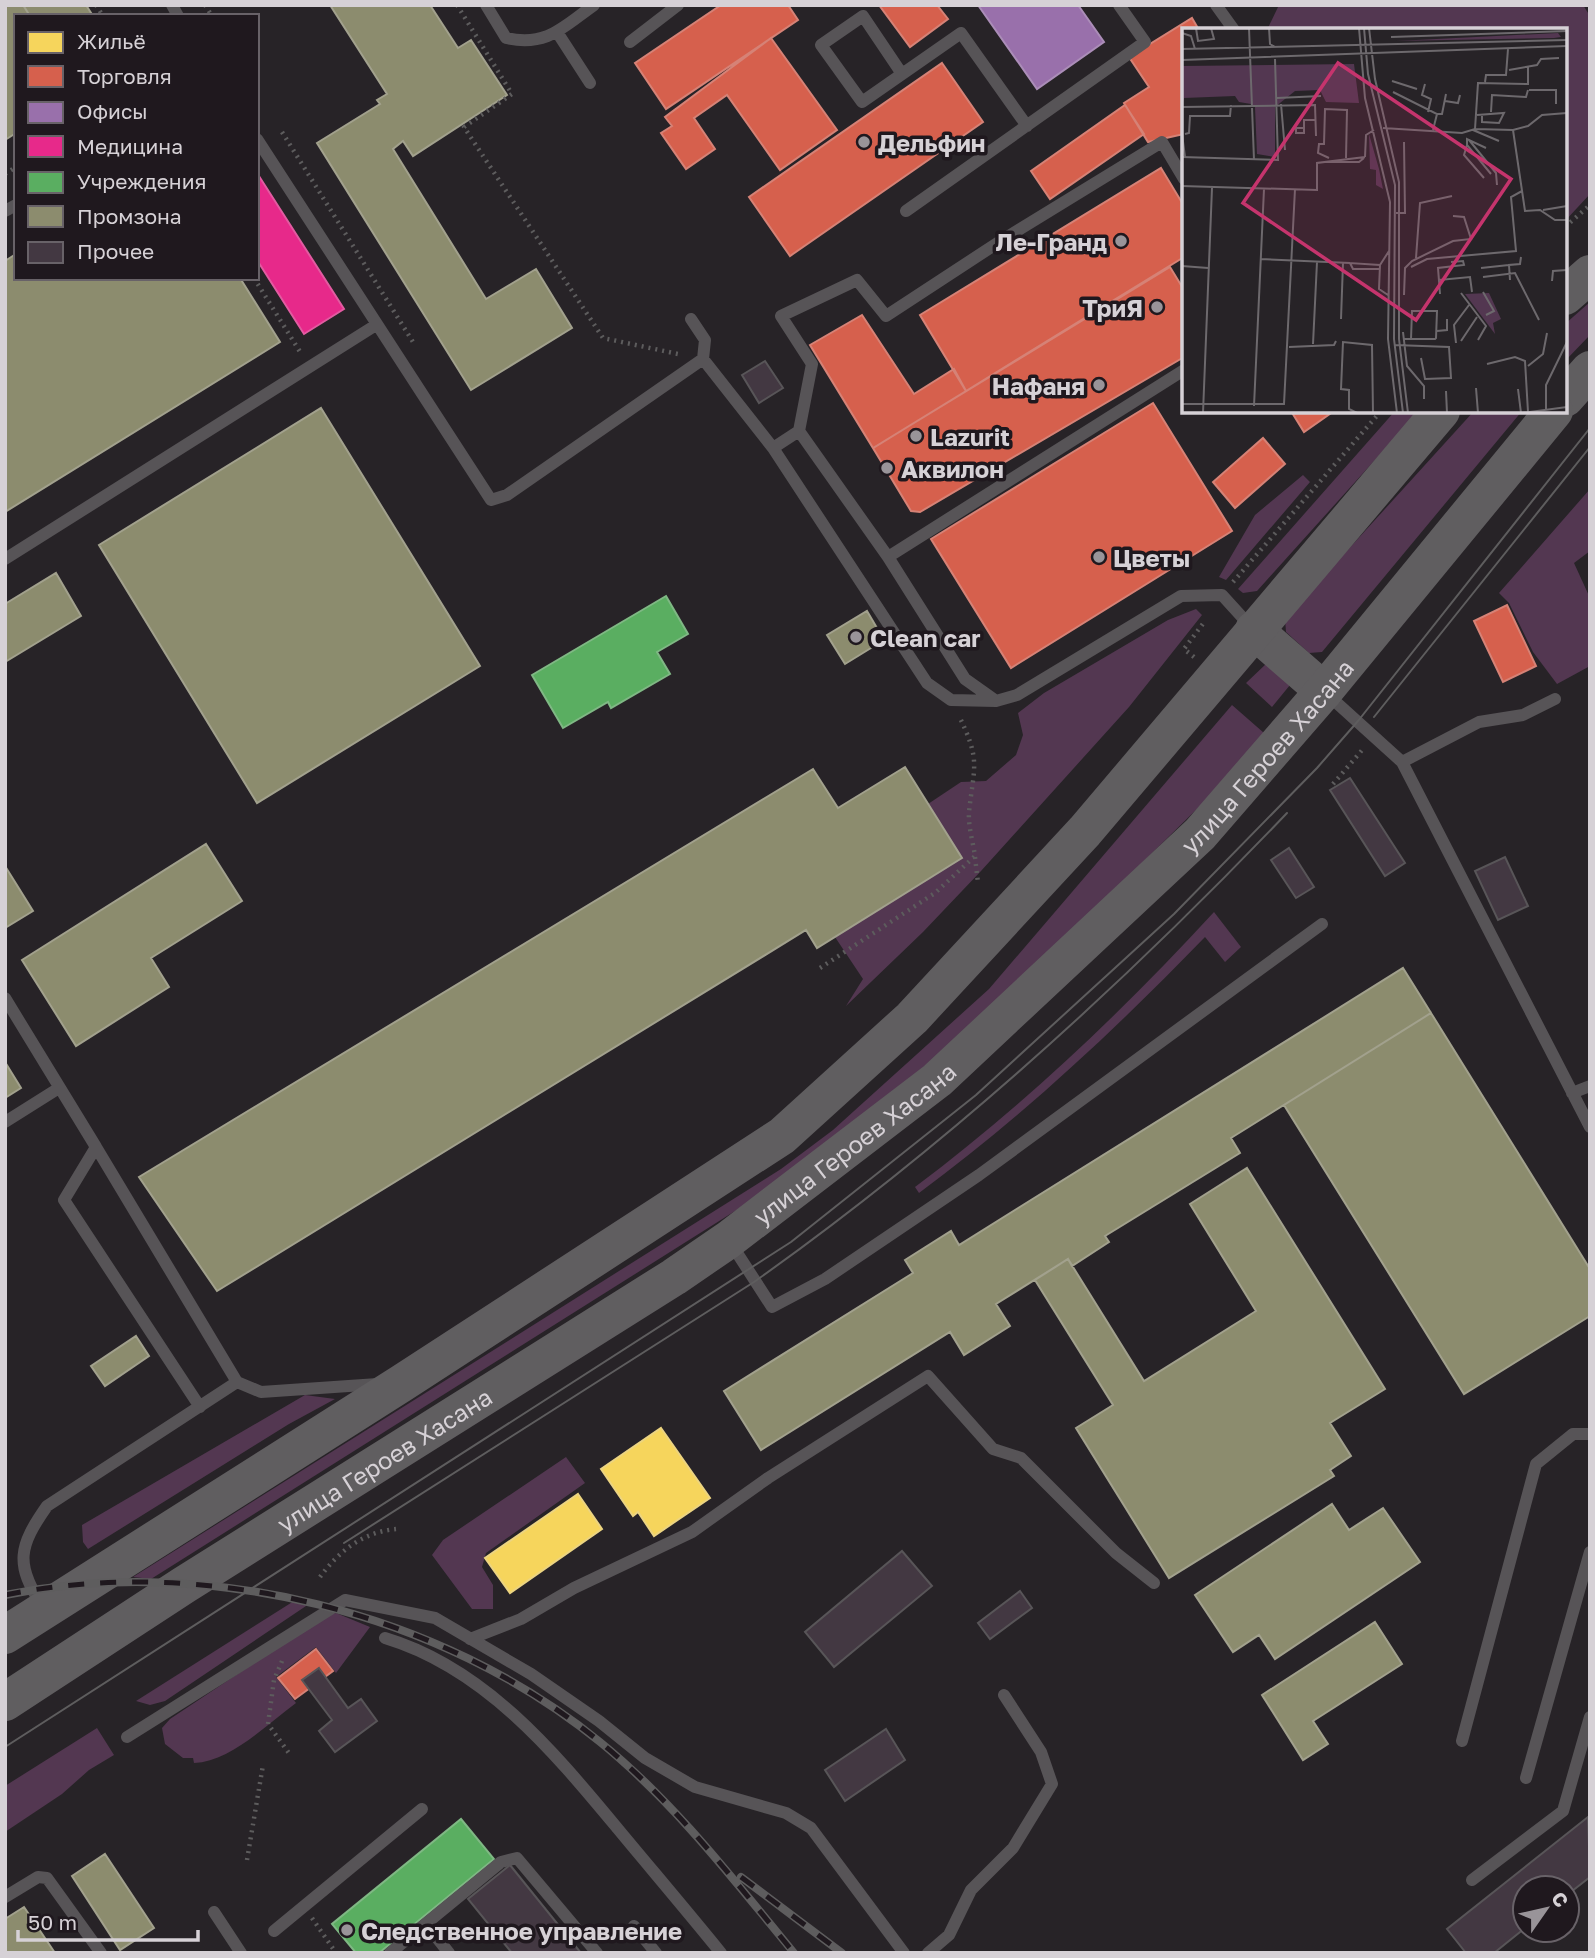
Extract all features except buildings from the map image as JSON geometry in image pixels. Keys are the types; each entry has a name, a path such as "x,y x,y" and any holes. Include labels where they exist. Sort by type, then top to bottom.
{"main road":[{"path":"1567,294 1590,274"},
{"path":"1567,396 1590,370"},
{"name":"улица Героев Хасана","path":"5,1635 402,1383 782,1136 912,1018 1085,831 1439,413"},
{"name":"улица Героев Хасана","path":"5,1702 184,1585 524,1373 728,1240 937,1080 1200,834 1324,691 1552,413"},
{"path":"1254,630 1324,691"}],"lane":[{"path":"486,5 506,38 536,42 557,32 594,5"},
{"path":"630,42 678,5"},
{"path":"906,211 1145,42 1119,5"},
{"path":"1216,5 1233,28"},
{"path":"902,74 863,16 821,45 862,102 961,33 1027,125"},
{"path":"557,32 590,83"},
{"path":"259,142 491,500 508,495 704,359"},
{"path":"774,448 799,431 812,364 781,316 857,280 886,316 999,242 1161,142 1182,176"},
{"path":"691,319 705,340 704,359 774,448 927,682 951,700 996,701 1017,695 1181,596 1223,595 1254,630"},
{"path":"5,559 376,326"},
{"path":"888,557 1182,371"},
{"path":"799,431 888,557 965,680 996,701"},
{"path":"1324,691 1402,762 1590,1127"},
{"path":"1402,762 1479,722 1524,715 1555,699"},
{"path":"728,1240 772,1307 825,1279 979,1175 1322,924"},
{"path":"5,998 237,1382 261,1392 402,1383"},
{"path":"1572,1093 1590,1086"},
{"path":"5,1122 60,1088"},
{"path":"96,1147 64,1200 200,1407"},
{"path":"470,1639 522,1619 574,1588 692,1532 768,1478 928,1377 993,1450 1021,1458 1116,1553 1154,1583"},
{"path":"44,1609 32,1591 22,1559 27,1535 47,1506 237,1382"},
{"path":"1462,1741 1536,1464 1573,1434 1590,1434"},
{"path":"1526,1778 1590,1552"},
{"path":"127,1737 345,1600 435,1618 531,1674 599,1721 645,1758 695,1787 786,1813 811,1828 904,1953"},
{"path":"385,1638 413,1646 477,1684 530,1728 721,1953"},
{"path":"928,1953 949,1935 971,1890 1013,1847 1052,1784 1041,1752 1004,1695"},
{"path":"1472,1880 1563,1811 1590,1717"},
{"path":"274,1931 422,1809"},
{"path":"390,1953 501,1862 517,1858 597,1953"},
{"path":"5,1897 37,1877 47,1878 101,1953"},
{"path":"214,1912 241,1953"},
{"path":"426,1924 449,1953"},
{"path":"634,1926 656,1953"}],"path":[{"path":"457,5 512,94 464,128 603,338 704,359"},
{"path":"282,132 418,349"},
{"path":"1567,225 1590,205"},
{"path":"255,280 309,367"},
{"path":"1231,584 1379,413"},
{"path":"1200,661 1184,649 1205,621"},
{"path":"951,700 973,746 976,779 969,814 978,883"},
{"path":"1333,784 1363,749"},
{"path":"820,968 935,893 975,856"},
{"path":"320,1577 335,1557 374,1531 396,1529"},
{"path":"284,1638 287,1651 274,1680 268,1724 291,1756"},
{"path":"247,1860 264,1765"},
{"path":"304,1906 336,1953"}],"shaded area":[{"path":"1279,5 1583,5 1590,16 1590,194 1567,219 1567,28 1268,28"},
{"path":"1590,302 1590,335 1567,359 1567,322"},
{"path":"1393,413 1417,413 1257,591 1243,593 1238,589"},
{"path":"1472,413 1520,413 1322,652 1309,653 1286,632 1285,619"},
{"path":"1303,475 1310,482 1226,580 1219,577 1255,515"},
{"path":"1590,489 1590,551 1574,563 1590,598 1590,666 1557,684 1533,652 1509,603 1499,593"},
{"path":"1196,609 1202,615 1129,707 981,871 923,932 846,1006 863,979 835,937 961,858 928,804 961,782 986,781 1016,755 1023,735 1018,713 1044,693 1168,620"},
{"path":"1267,663 1290,685 1272,707 1246,683"},
{"path":"1232,705 1264,733 1202,804 974,1028 797,1172 151,1579 133,1577 781,1169 833,1130 989,989"},
{"path":"1214,912 1241,947 1225,962 1205,937 1067,1071 995,1134 919,1193 915,1187 994,1124 1070,1057 1144,986"},
{"path":"305,1395 335,1399 289,1424 88,1549 83,1542 82,1525"},
{"path":"566,1457 585,1483 486,1553 482,1567 493,1585 493,1609 472,1609 432,1555 443,1540"},
{"path":"294,1601 307,1604 165,1701 150,1705 136,1701"},
{"path":"336,1613 370,1627 336,1673 316,1647 276,1677 296,1703 235,1749 221,1756 194,1763 193,1758 183,1758 165,1744 162,1728 170,1719 326,1615"},
{"path":"97,1728 114,1755 89,1770 62,1794 5,1832 5,1786"}],"tram line":[{"path":"5,1747 791,1242 976,1095 1174,914 1317,768 1358,721 1590,428"},
{"path":"1374,717 1590,447"},
{"path":"344,1543 754,1282 826,1230 896,1175 1032,1060 1162,939 1287,813"}],"railway":[{"path":"5,1595 81,1584 160,1582 239,1589 318,1604 395,1628 468,1658 537,1697 627,1765 678,1816 726,1870 794,1953"},
{"path":"741,1877 842,1953"}],"place":[{"name":"Дельфин","path":"864,142"},
{"name":"Ле-Гранд","path":"1121,241"},
{"name":"ТриЯ","path":"1157,307"},
{"name":"Нафаня","path":"1099,385"},
{"name":"Lazurit","path":"916,436"},
{"name":"Аквилон","path":"887,468"},
{"name":"Цветы","path":"1099,557"},
{"name":"Clean car","path":"856,637"},
{"name":"Следственное управление","path":"347,1930"}]}
